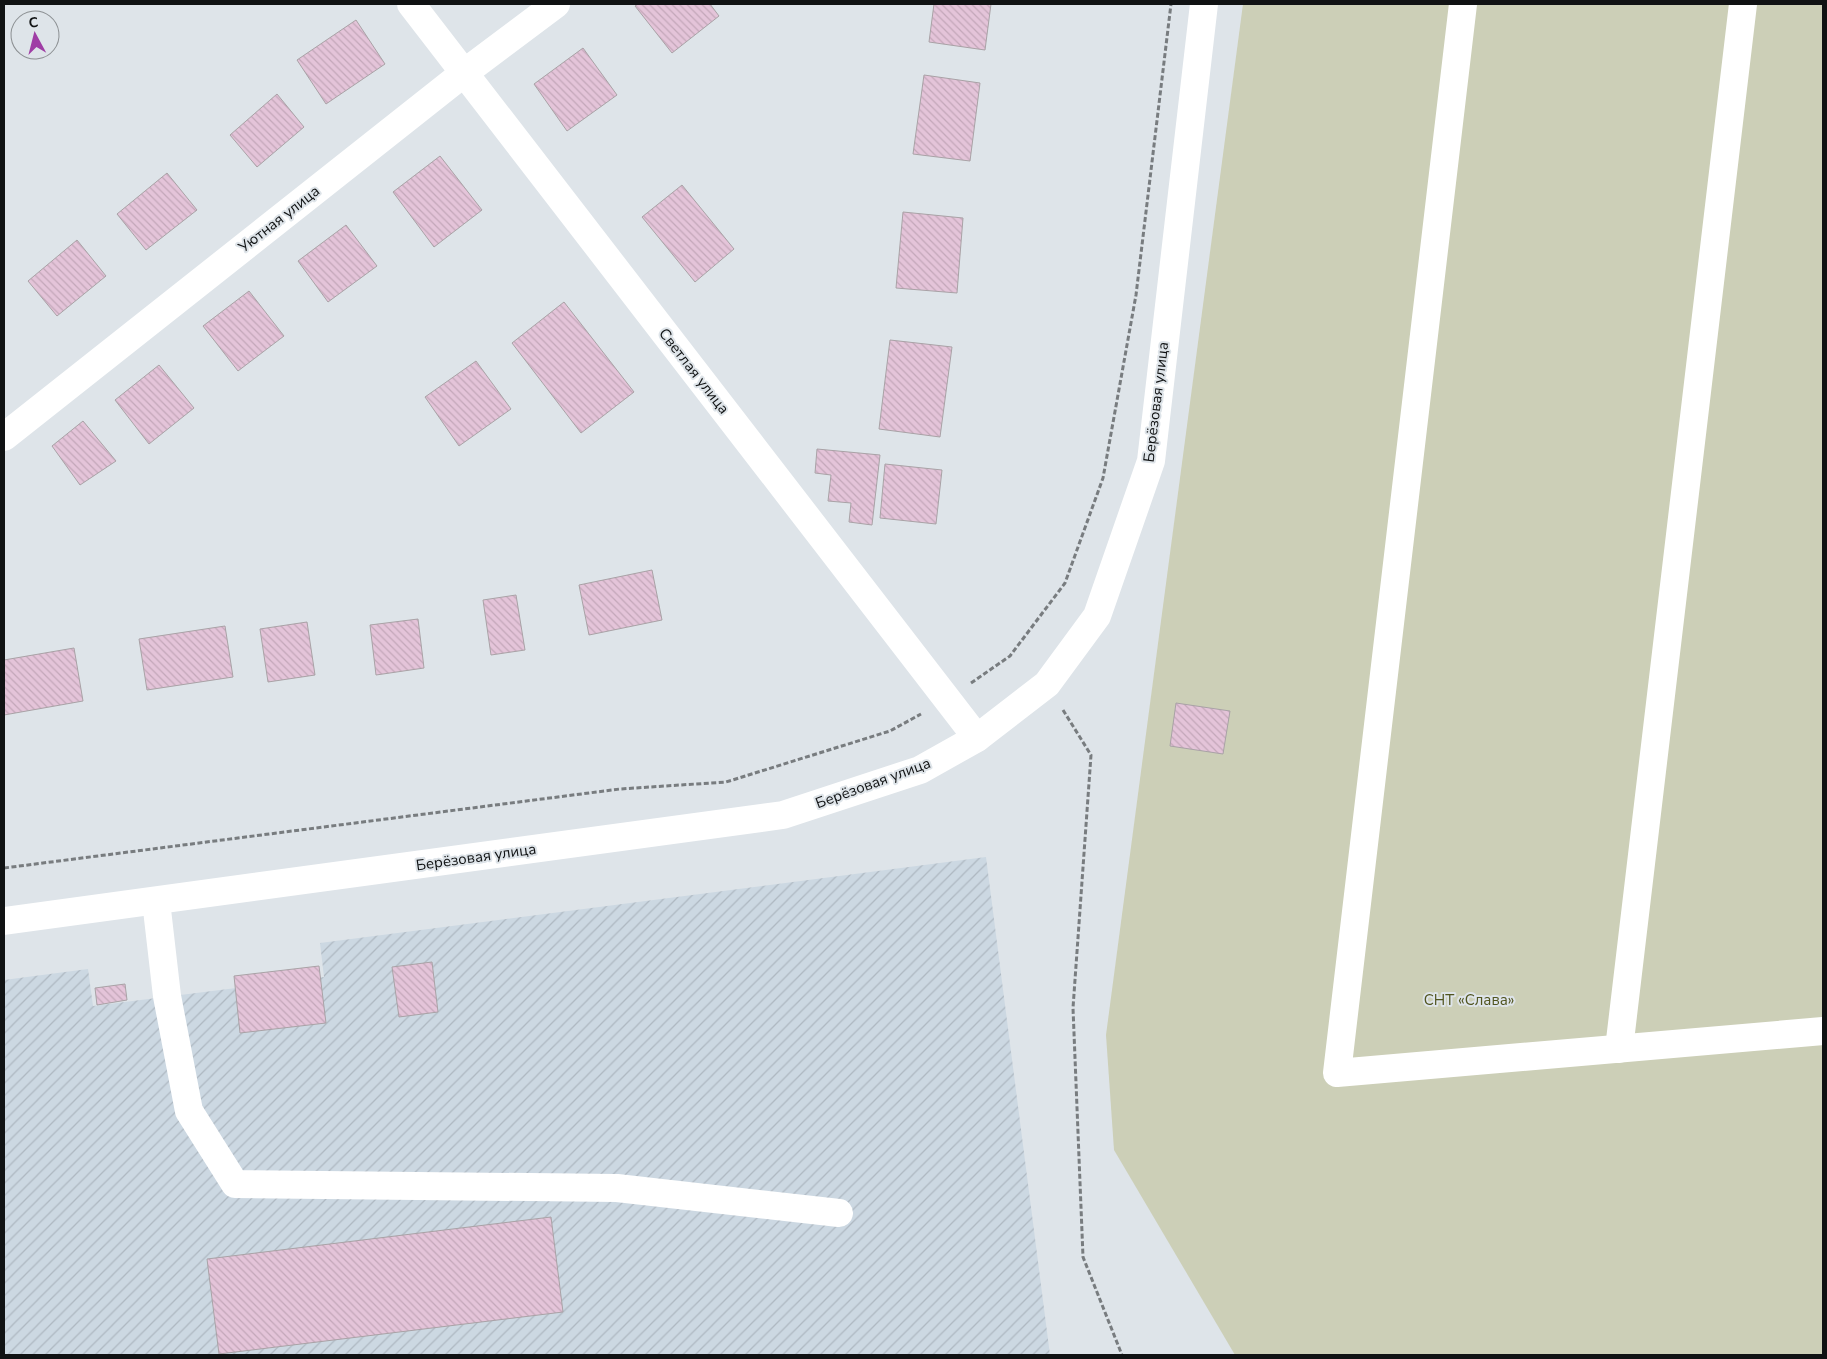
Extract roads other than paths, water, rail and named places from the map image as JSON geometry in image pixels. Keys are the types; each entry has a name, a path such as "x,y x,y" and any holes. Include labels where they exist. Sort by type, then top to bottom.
{"main road":[{"name":"Светлая улица","path":"411,4 977,738"},
{"name":"Уютная улица","path":"4,437 464,74 556,4"},
{"name":"Берёзовая улица","path":"4,922 783,815 920,770 977,738 1047,684 1098,616 1151,461 1204,4"},
{"path":"1462,4 1337,1073 1823,1031"},
{"path":"1619,1049 1743,4"},
{"path":"156,901 167,996 189,1111 235,1184 617,1188 839,1213"}],"park label":[{"name":"СНТ «Слава»","path":"1469,1000"}]}
